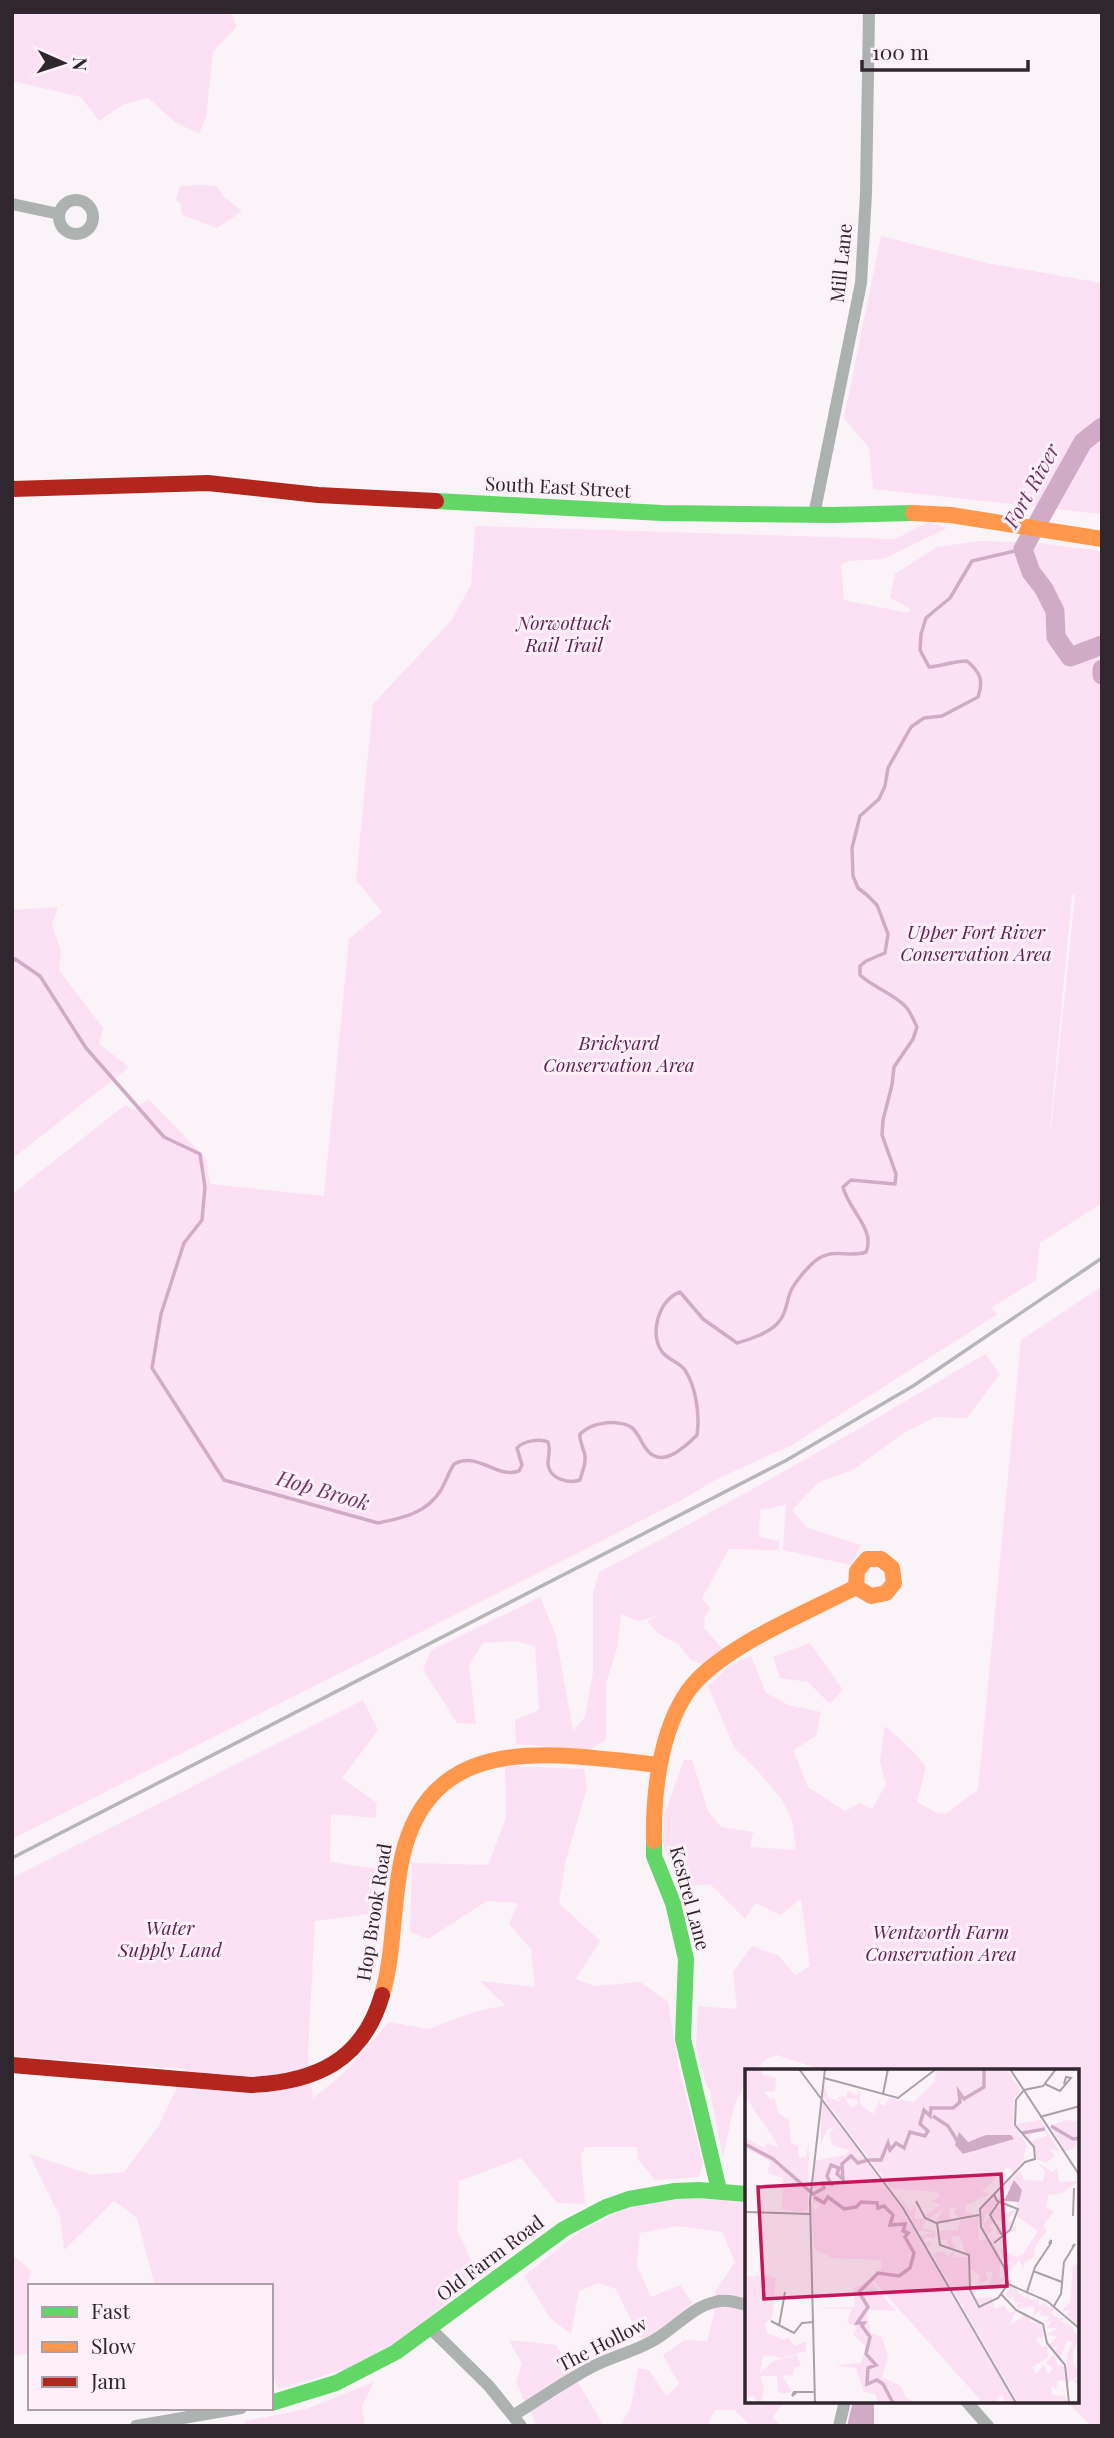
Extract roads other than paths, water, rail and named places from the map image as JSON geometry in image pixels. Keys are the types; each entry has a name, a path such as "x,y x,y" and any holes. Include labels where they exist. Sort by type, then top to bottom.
{"street":[{"name":"Mill Lane","path":"814,515 861,283 866,193 869,12"},
{"path":"12,204 59,214"},
{"name":"South East Street","path":"12,489 208,482 318,495 662,513 915,513 951,515 1102,539"},
{"name":"Kestrel Lane","path":"719,2190 683,2039 686,1959 682,1938 673,1903 654,1856 653,1807 660,1765 670,1728 688,1691 712,1666 737,1648 856,1587"},
{"name":"Hop Brook Road","path":"12,2065 267,2086 306,2078 324,2071 356,2046 369,2030 376,2013 387,1977 402,1850 416,1815 438,1788 463,1771 488,1760 506,1757 542,1755 660,1765"},
{"name":"Old Farm Road","path":"273,2402 340,2381 396,2352 576,2221 618,2203 672,2191 719,2190 745,2194"},
{"name":"The Hollow","path":"518,2420 593,2366 641,2347 707,2304 732,2301 745,2304"},
{"path":"430,2328 489,2386 518,2420"},
{"path":"839,2426 840,2403"},
{"path":"968,2403 988,2426"},
{"path":"136,2426 229,2410"}],"waterway":[{"name":"Fort River","path":"1102,427 1083,442 1023,549 1031,572 1044,589 1055,611 1056,637 1070,657 1102,645"},
{"name":"Hop Brook","path":"12,960 15,959 40,976 86,1048 164,1137 200,1154 205,1187 202,1220 184,1243 161,1314 152,1368 224,1480 378,1523 405,1516 429,1504 441,1490 454,1464 471,1461 503,1471 519,1471 522,1465 517,1448 532,1441 548,1442 549,1469 556,1477 565,1481 580,1480 585,1459 580,1434 598,1424 615,1423 631,1427 653,1455 666,1457 697,1435 698,1419 689,1377 683,1367 663,1353 656,1337 658,1318 666,1302 680,1292 703,1319 737,1343 764,1333 780,1321 792,1289 814,1262 830,1254 866,1252 867,1236 843,1187 851,1180 895,1184 896,1174 882,1135 883,1120 894,1067 913,1039 917,1027 901,1002 860,975 860,966 885,953 888,934 877,905 858,888 853,876 852,848 860,816 879,799 885,786 888,768 911,727 924,718 942,716 978,697 980,677 967,661 929,667 920,650 926,618 950,598 972,561 1023,549"},
{"name":"Fort River","path":"1102,669 1102,675"}],"railway":[{"path":"12,1858 785,1461 913,1386 1102,1258"}],"park label":[{"name":"Norwottuck Rail Trail","path":"564,634"},
{"name":"Upper Fort River Conservation Area","path":"976,943"},
{"name":"Brickyard Conservation Area","path":"619,1054"},
{"name":"Water Supply Land","path":"170,1939"},
{"name":"Wentworth Farm Conservation Area","path":"941,1943"}]}
